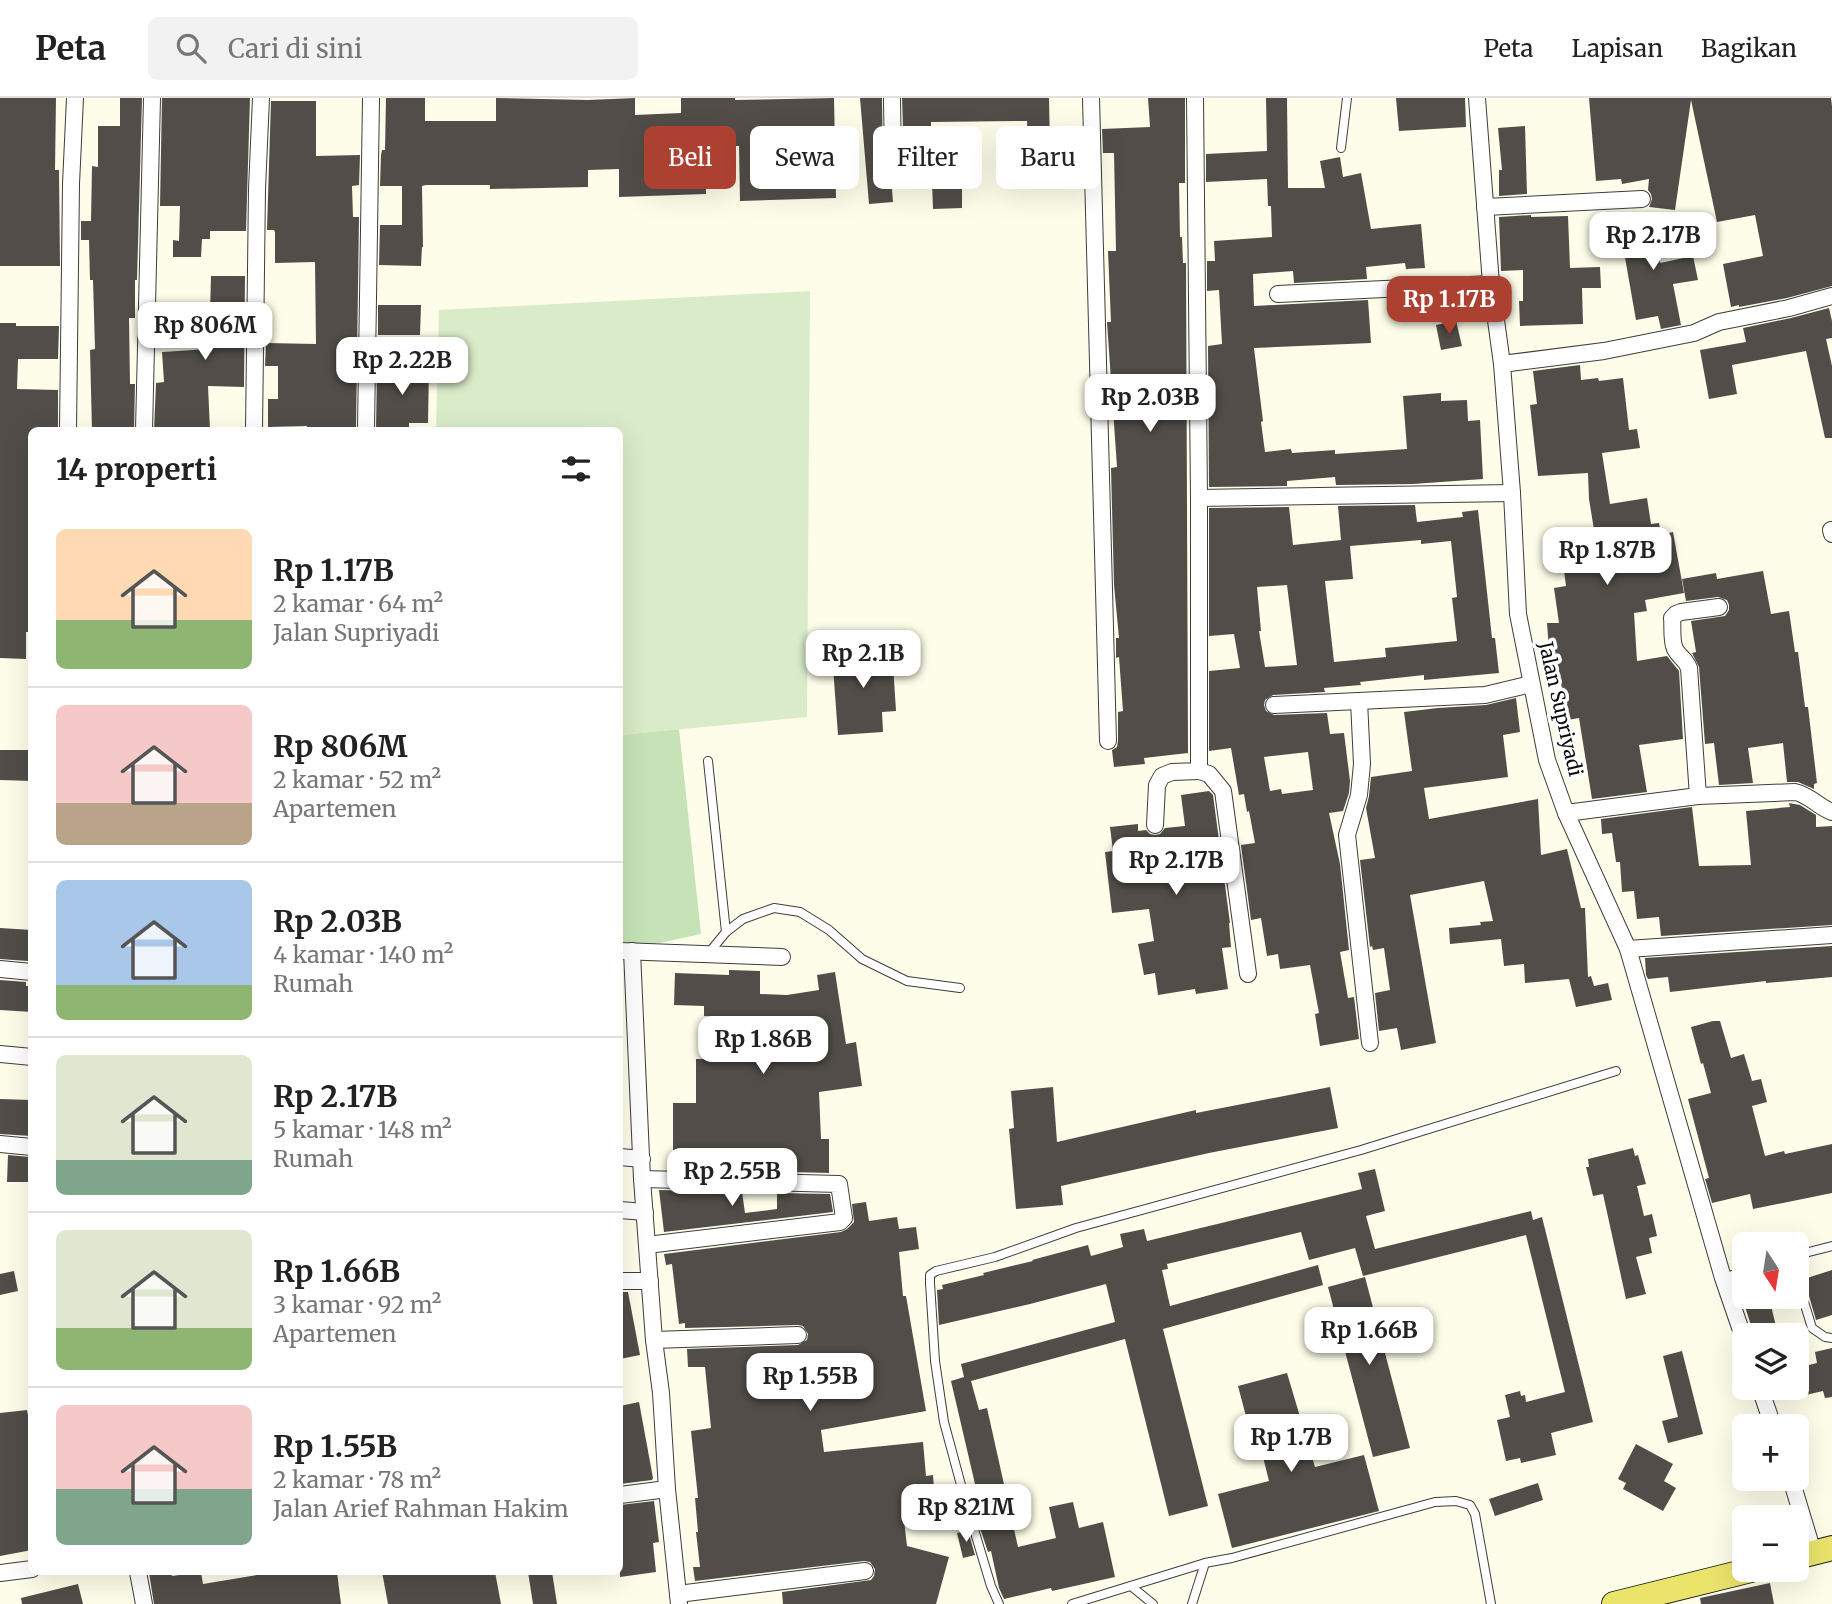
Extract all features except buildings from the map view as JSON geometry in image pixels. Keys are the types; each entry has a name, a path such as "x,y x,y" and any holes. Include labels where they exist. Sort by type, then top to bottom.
{"main road":[{"path":"1620,1603 1732,1575"}],"street":[{"path":"68,427 71,184 75,98"},
{"path":"144,427 152,98"},
{"path":"254,427 261,98"},
{"path":"366,427 371,98"},
{"path":"892,98 892,126"},
{"path":"1091,98 1108,741"},
{"path":"1195,98 1199,771"},
{"name":"Jalan Supriyadi","path":"1477,98 1491,284 1502,364 1518,614 1547,760 1566,813 1628,948 1723,1278 1738,1323"},
{"path":"1485,207 1642,199"},
{"path":"1278,294 1491,284"},
{"path":"1502,364 1604,351 1694,333 1719,323 1832,296"},
{"path":"1199,498 1512,493"},
{"path":"1698,796 1689,668 1686,660 1674,647 1672,618 1681,612 1718,607"},
{"path":"1273,705 1485,695 1531,684"},
{"path":"1359,701 1362,764 1359,795 1347,835 1370,1043"},
{"path":"1155,825 1157,785 1162,776 1172,772 1199,771 1209,774 1223,791 1248,974"},
{"path":"1566,813 1698,796 1795,792 1804,794 1832,812"},
{"path":"1628,948 1832,935"},
{"path":"782,957 626,951 654,1340 679,1599 865,1571"},
{"path":"0,969 28,972"},
{"path":"0,1054 28,1057"},
{"path":"0,1144 28,1147"},
{"path":"623,1157 642,1159"},
{"path":"643,1184 839,1184 844,1218 840,1222 647,1245"},
{"path":"623,1209 645,1212"},
{"path":"623,1281 650,1281"},
{"path":"654,1340 799,1335"},
{"path":"623,1495 667,1489"},
{"path":"1795,1491 1814,1552"},
{"path":"0,1573 28,1570"},
{"path":"139,1575 144,1604"}],"lane":[{"path":"1342,148 1347,98"},
{"path":"708,761 726,932"},
{"path":"708,954 726,932 743,919 774,908 800,912 829,930 862,959 908,981 960,988"},
{"path":"999,1604 991,1586 944,1422 935,1361 930,1275 936,1270 995,1257 1076,1228 1361,1150 1616,1071"},
{"path":"1810,1252 1832,1246"},
{"path":"1723,1278 1732,1275"},
{"path":"1806,1309 1812,1328 1825,1337 1832,1338"},
{"path":"1072,1604 1205,1563 1435,1502 1456,1501 1470,1506 1475,1514 1491,1604"},
{"path":"1192,1604 1205,1563"},
{"path":"1131,1586 1153,1604"}],"green space":[{"path":"810,291 807,717 623,735 623,427 436,427 439,310"},
{"path":"679,729 701,934 632,949 623,949 623,735"}]}
